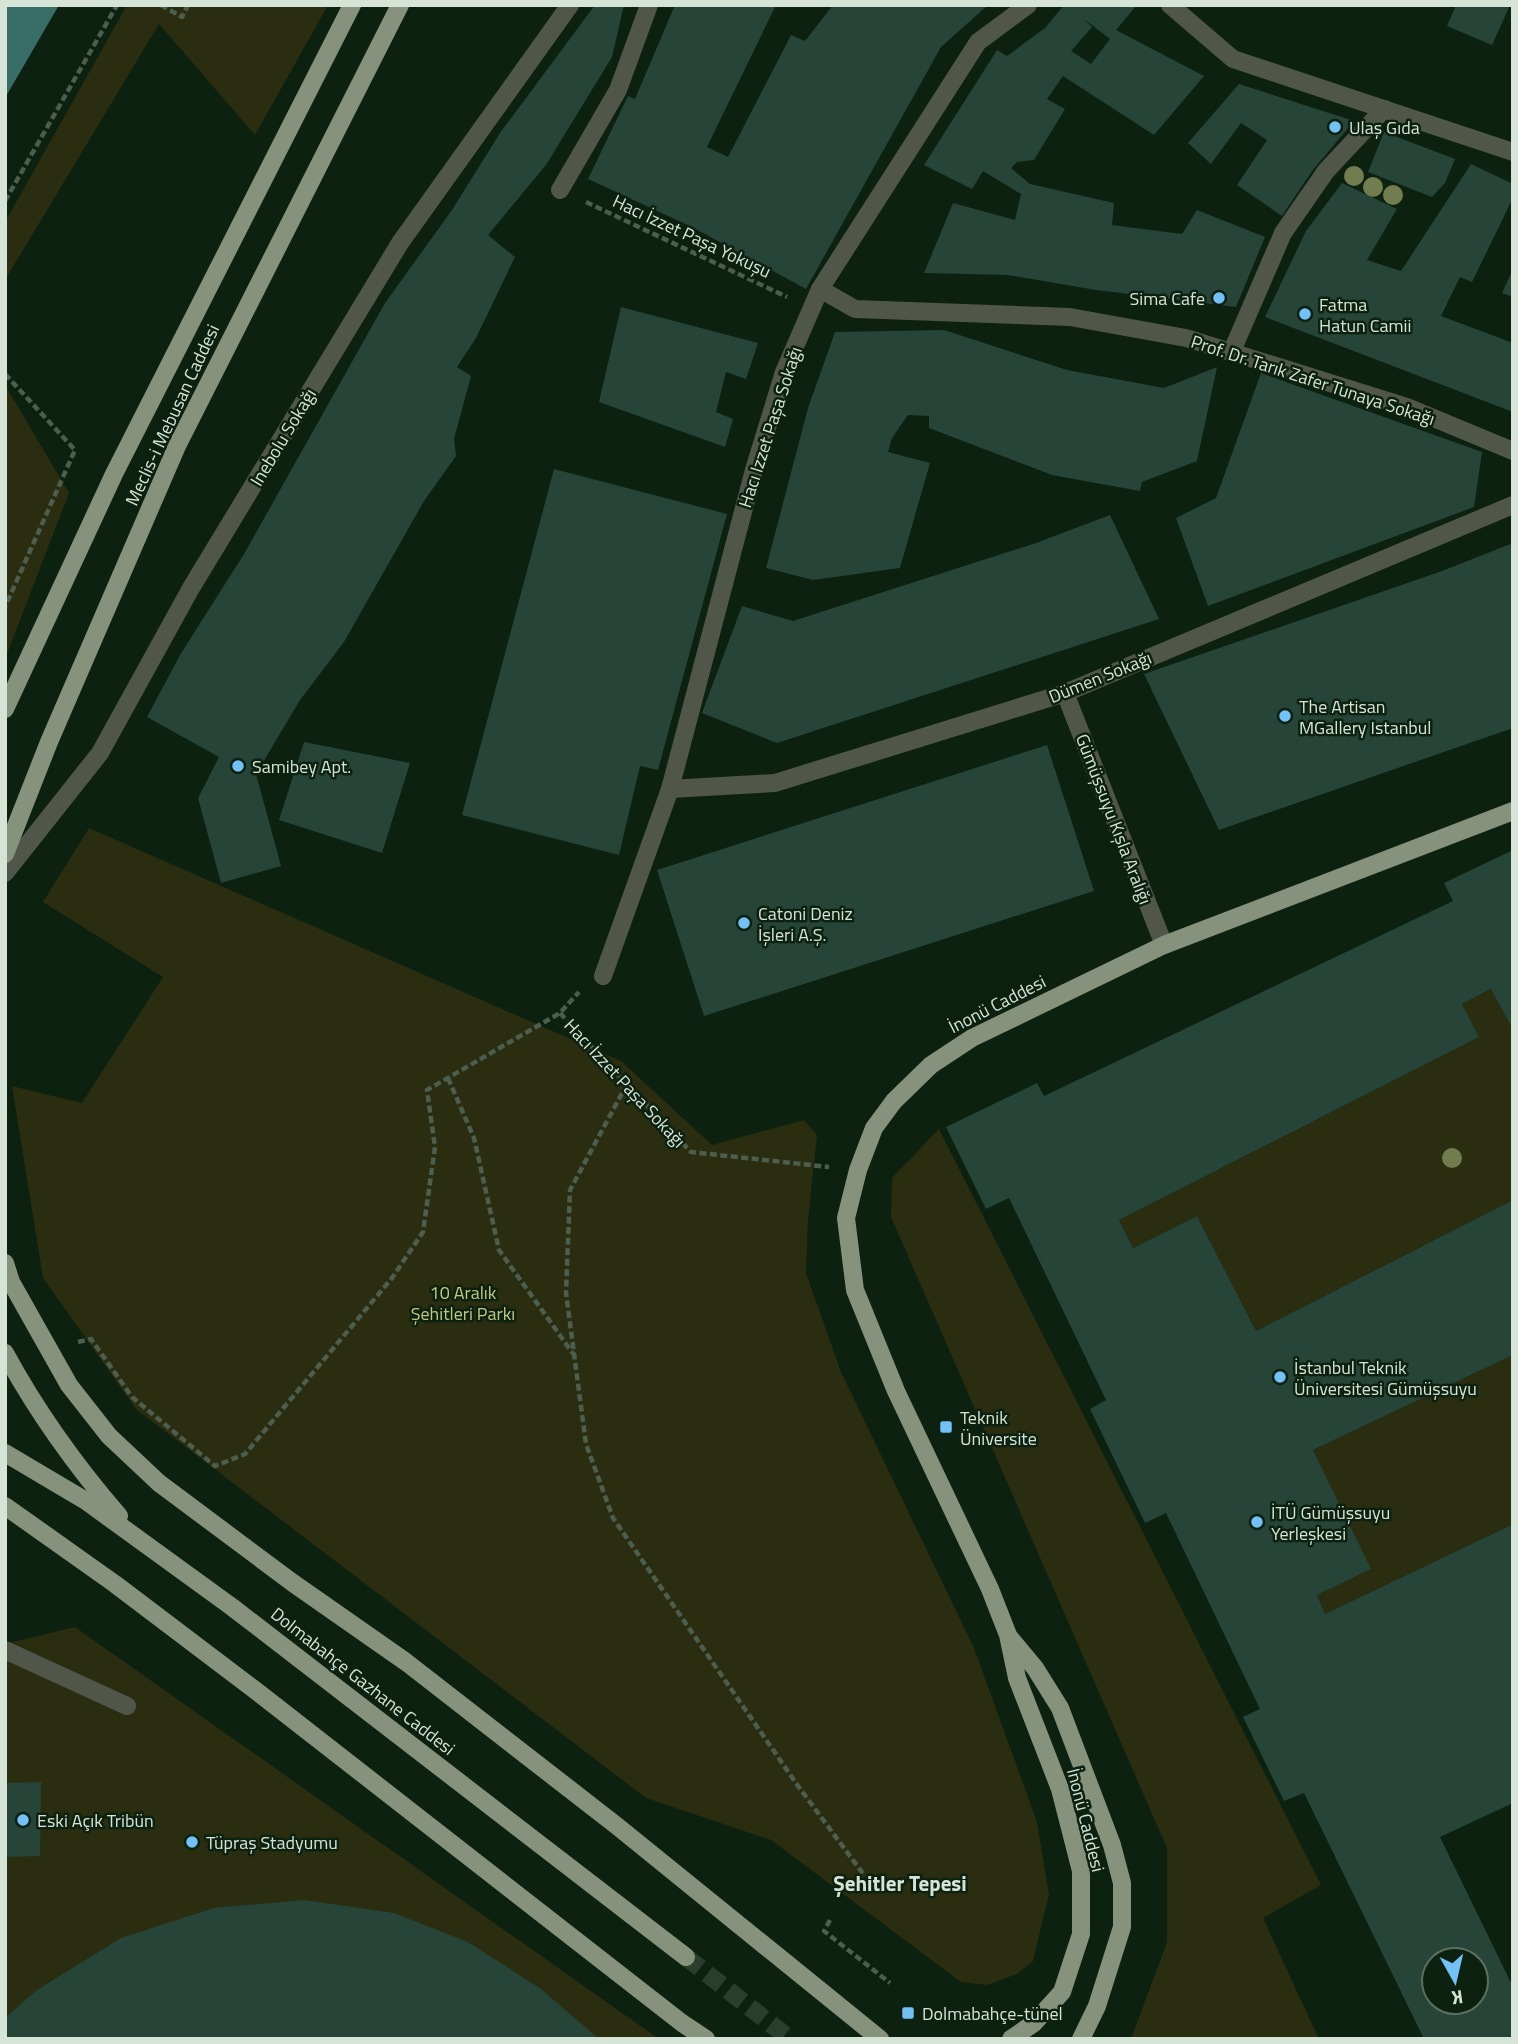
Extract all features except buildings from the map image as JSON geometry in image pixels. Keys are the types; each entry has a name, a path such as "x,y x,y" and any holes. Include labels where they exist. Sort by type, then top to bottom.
{"main road":[{"name":"Meclis-i Mebusan Caddesi","path":"5,709 114,474 352,5"},
{"name":"Meclis-i Mebusan Caddesi","path":"5,854 44,754 177,446 400,5"},
{"name":"İnonü Caddesi","path":"1011,2039 1034,2022 1062,1992 1081,1934 1081,1871 1060,1790 1017,1678 1008,1635 990,1589 875,1344 855,1290 846,1218 858,1170 874,1128 894,1101 931,1065 972,1038 1164,945 1513,811"},
{"path":"5,1263 11,1282 69,1385 109,1436 159,1483 293,1583 406,1662 617,1826 880,2039"},
{"path":"5,1353 29,1397 58,1440 140,1540"},
{"name":"Dolmabahçe Gazhane Caddesi","path":"5,1453 86,1501 140,1540 331,1682 686,1957"},
{"path":"5,1506 115,1584 255,1690 706,2039"},
{"name":"İnonü Caddesi","path":"1008,1635 1035,1668 1059,1708 1112,1845 1122,1883 1122,1927 1097,2006 1081,2039"}],"street":[{"name":"Inebolu Sokağı","path":"5,873 100,753 191,587 400,243 570,5"},
{"path":"560,190 618,89 649,5"},
{"name":"Hacı Izzet Paşa Sokağı","path":"670,789 754,470 784,372 820,289 978,42 1028,5"},
{"path":"1170,5 1233,59 1513,152"},
{"path":"1232,351 1283,233 1326,171 1384,109"},
{"name":"Prof. Dr. Tarık Zafer Tunaya Sokağı","path":"820,289 855,309 1069,317 1186,338 1407,407 1513,451"},
{"name":"Dümen Sokağı","path":"670,789 775,783 1065,694 1513,505"},
{"name":"Gümüşsuyu Kışla Aralığı","path":"1065,694 1164,945"},
{"path":"603,976 670,789"},
{"path":"5,1650 127,1706"}],"path":[{"path":"5,201 117,5"},
{"path":"161,5 182,17 188,5"},
{"name":"Hacı İzzet Paşa Yokuşu","path":"560,190 812,308"},
{"path":"5,374 75,450 5,607"},
{"name":"Hacı İzzet Paşa Sokağı","path":"447,1078 560,1013 691,1152 858,1170"},
{"path":"48,1350 91,1339 132,1396 215,1465 245,1454 392,1278 423,1232 435,1147 427,1090 447,1078 474,1138 499,1250 574,1356"},
{"path":"627,1084 570,1190 566,1293 586,1444 613,1518 798,1786 864,1875"},
{"path":"830,1920 824,1931 890,1983"}],"green space":[{"path":"127,5 328,5 255,135 159,24 5,280 5,222"},
{"path":"5,385 69,493 5,659"},
{"name":"10 Aralık Şehitleri Parkı","path":"89,828 621,1061 712,1145 804,1120 817,1135 808,1219 806,1273 841,1372 974,1648 1037,1822 1049,1894 1033,1961 1017,1974 987,1985 961,1982 771,1840 646,1798 136,1409 43,1278 12,1086 82,1103 163,977 43,902"},
{"path":"1491,989 1513,1030 1513,1200 1256,1331 1197,1216 1133,1248 1119,1220 1479,1037 1462,1004"},
{"path":"939,1129 1321,1885 1263,1918 1319,2039 1131,2039 1167,1942 1167,1848 891,1217 892,1178"},
{"path":"1513,1355 1513,1524 1325,1614 1317,1595 1370,1569 1313,1450"},
{"name":"Tüpraş Stadyumu","path":"75,1627 659,2039 5,2039 5,1644"}],"water":[{"path":"5,5 59,5 5,98"}],"tunnel":[{"path":"686,1957 790,2039"}],"place":[{"name":"Ulaş Gıda","path":"1335,127"},
{"name":"Sima Cafe","path":"1219,298"},
{"name":"Fatma Hatun Camii","path":"1305,314"},
{"name":"The Artisan MGallery Istanbul","path":"1285,716"},
{"name":"Samibey Apt.","path":"238,766"},
{"name":"Catoni Deniz İşleri A.Ş.","path":"744,923"},
{"name":"İstanbul Teknik Üniversitesi Gümüşsuyu","path":"1280,1377"},
{"name":"Teknik Üniversite","path":"946,1427"},
{"name":"İTÜ Gümüşsuyu Yerleşkesi","path":"1257,1522"},
{"name":"Eski Açık Tribün","path":"23,1820"},
{"name":"Tüpraş Stadyumu","path":"192,1842"},
{"name":"Dolmabahçe-tünel","path":"908,2013"}],"district":[{"name":"Şehitler Tepesi","path":"900,1883"}]}
